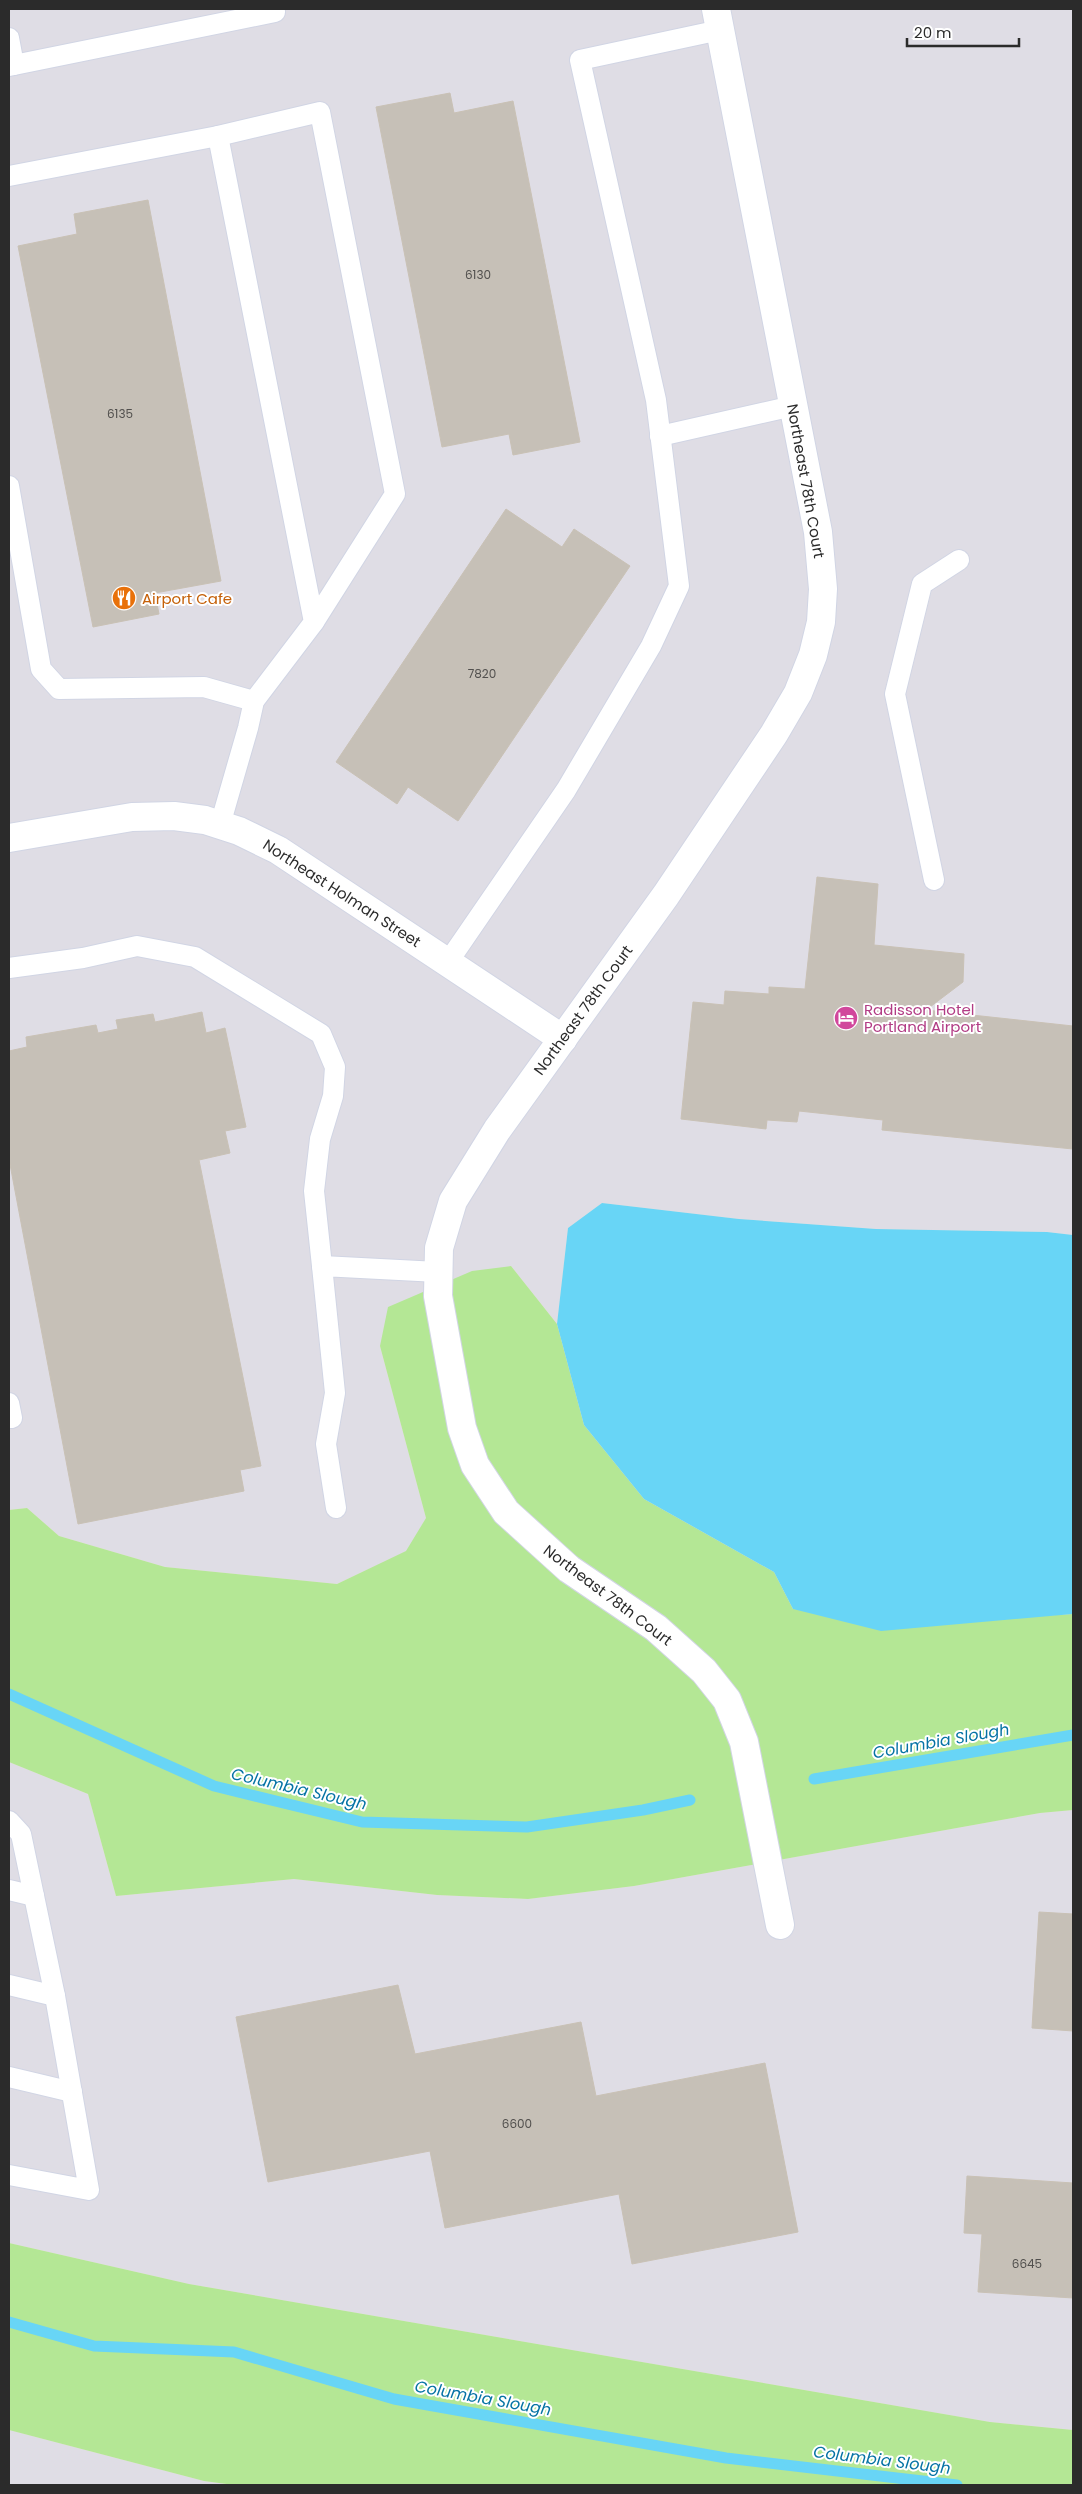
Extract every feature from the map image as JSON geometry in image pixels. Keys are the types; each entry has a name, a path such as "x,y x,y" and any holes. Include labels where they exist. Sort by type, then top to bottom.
{"street":[{"name":"Northeast 78th Court","path":"718,19 818,532 823,589 820,622 813,655 798,693 774,734 666,895 497,1130 453,1201 439,1248 438,1296 462,1428 475,1465 506,1512 569,1569 656,1628 704,1671 727,1700 744,1742 780,1925"},
{"name":"Northeast Holman Street","path":"9,838 132,816 174,816 239,830 278,850 563,1039"}],"lane":[{"path":"9,38 11,66 275,12"},
{"path":"448,962 566,790 651,646 679,586 656,400 580,60 718,19"},
{"path":"9,176 218,136 320,112 395,494 314,622 254,701 220,825"},
{"path":"218,136 314,622"},
{"path":"660,436 793,406"},
{"path":"9,486 41,669 59,689 204,687 254,701"},
{"path":"934,880 895,694 922,584 959,560"},
{"path":"9,968 83,958 137,946 195,957 321,1034 335,1067 333,1096 320,1139 314,1191 335,1393 326,1444 336,1508"},
{"path":"322,1266 438,1272"},
{"path":"9,1403 12,1418 9,1418"},
{"path":"9,1821 21,1834 55,1996 89,2190 9,2175"},
{"path":"9,1890 34,1896"},
{"path":"9,1985 55,1996"},
{"path":"9,2077 72,2092"}],"shaded area":[{"path":"9,9 1073,9 1073,1235 1047,1232 876,1229 739,1219 602,1203 568,1228 557,1324 511,1266 380,1346 426,1518 407,1551 337,1584 165,1567 59,1536 27,1508 9,1510"},
{"path":"9,1762 88,1794 116,1896 294,1879 437,1895 528,1899 634,1886 1040,1813 1073,1810 1073,2430 990,2422 189,2284 9,2243"},
{"path":"9,2430 204,2481 234,2485 9,2485"}],"green space":[{"path":"511,1266 557,1324 584,1425 644,1499 774,1572 793,1609 1039,1616 1073,1614 1073,1810 1040,1813 634,1886 528,1899 437,1895 294,1879 116,1896 88,1794 9,1762 9,1510 27,1508 59,1536 165,1567 337,1584 406,1551 426,1518 380,1346 388,1307 472,1271"},
{"path":"9,2243 189,2284 990,2422 1073,2430 1073,2485 234,2485 204,2481 9,2430"}],"water":[{"path":"602,1203 739,1219 876,1229 1047,1232 1073,1235 1073,1614 881,1631 793,1609 774,1572 644,1499 584,1425 557,1324 568,1228"}],"building":[{"path":"450,93 454,113 513,101 580,442 513,455 509,434 442,447 376,107"},
{"path":"148,200 221,581 155,593 159,614 93,627 18,246 77,234 74,214"},
{"path":"506,509 562,547 574,529 630,566 458,821 408,787 397,804 336,762"},
{"name":"Radisson Hotel Portland Airport","path":"817,877 878,884 874,945 964,954 963,982 926,1010 1073,1026 1073,1149 882,1130 883,1120 799,1111 797,1122 767,1120 766,1129 681,1119 693,1002 724,1005 725,991 769,994 769,987 805,989"},
{"path":"202,1012 206,1033 225,1028 246,1127 225,1131 230,1153 199,1160 261,1466 240,1470 244,1491 78,1524 9,1159 9,1051 27,1047 26,1037 96,1025 98,1033 118,1029 116,1020 153,1014 155,1022"},
{"path":"1039,1912 1073,1914 1073,2031 1032,2028"},
{"path":"398,1985 415,2054 581,2022 596,2096 765,2063 798,2232 632,2264 619,2194 445,2228 430,2151 268,2182 236,2017"},
{"path":"967,2176 1073,2183 1073,2298 978,2292 982,2234 964,2233"}],"waterway":[{"name":"Columbia Slough","path":"9,1694 214,1786 362,1822 527,1827 643,1810 690,1800"},
{"name":"Columbia Slough","path":"814,1779 1073,1735"},
{"name":"Columbia Slough","path":"9,2322 94,2346 234,2352 394,2399 726,2458 957,2485"}],"place":[{"name":"Airport Cafe","path":"124,598"},
{"name":"Radisson Hotel Portland Airport","path":"846,1018"}]}
